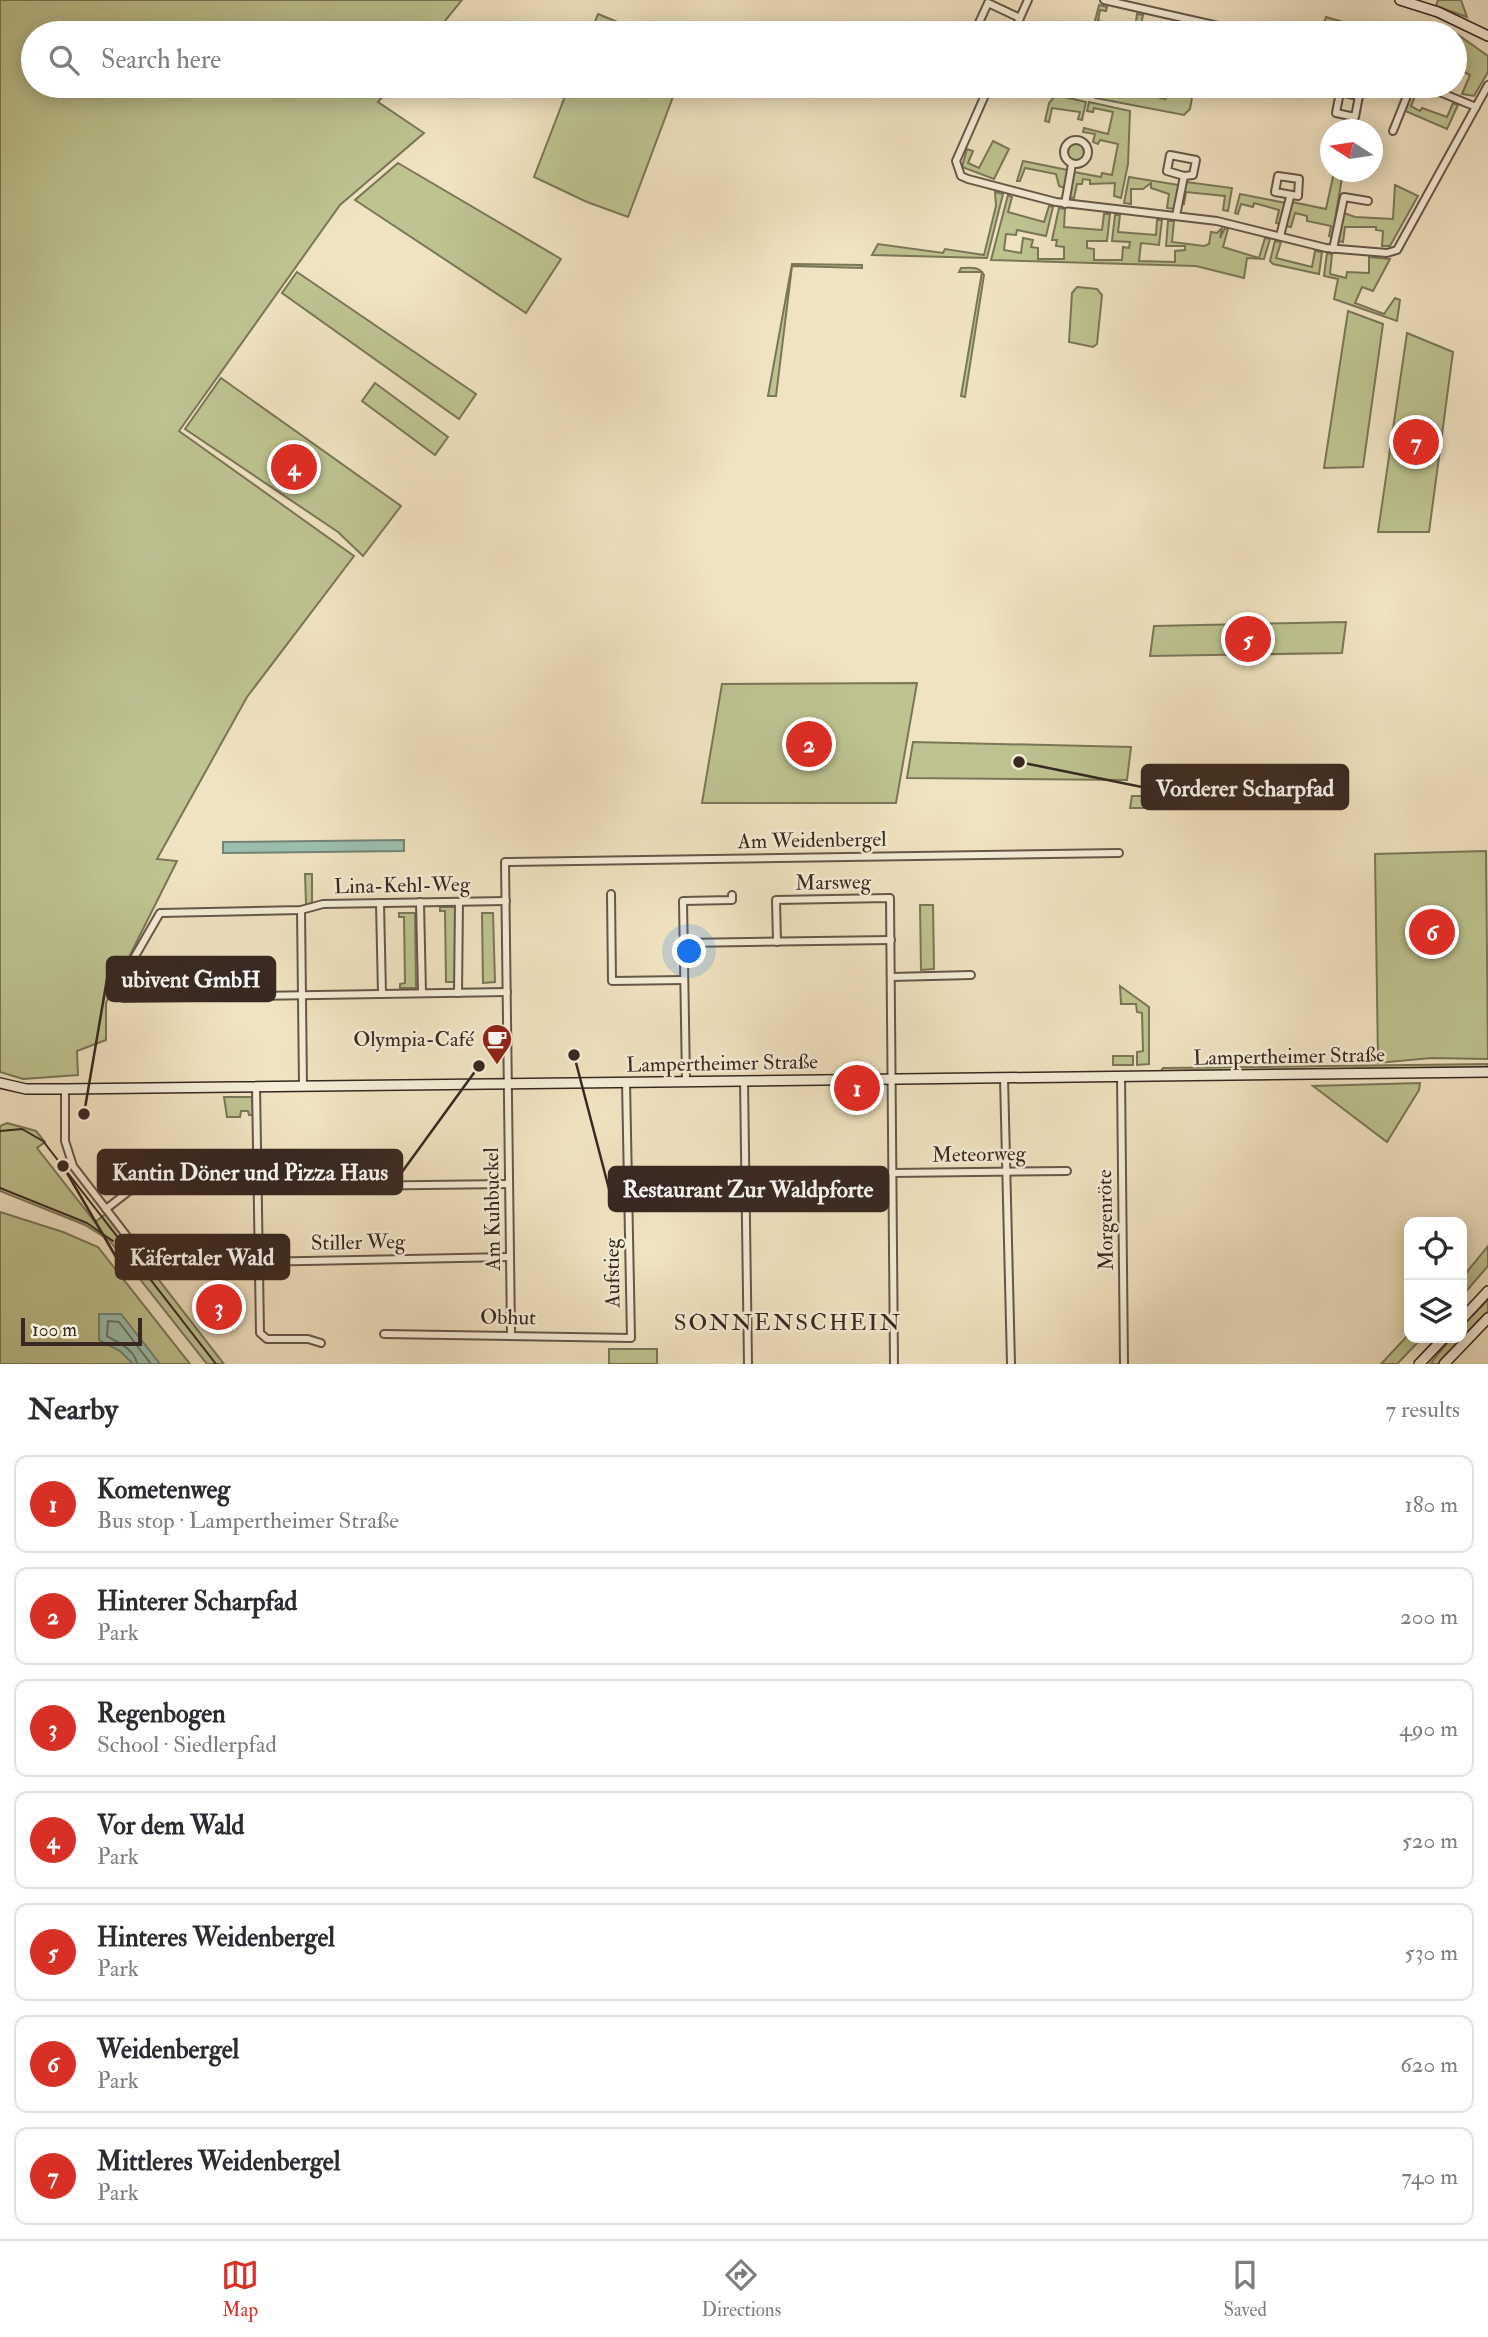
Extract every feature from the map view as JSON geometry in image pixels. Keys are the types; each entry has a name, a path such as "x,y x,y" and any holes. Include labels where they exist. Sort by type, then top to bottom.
{"street":[{"path":"1019,21 1028,0"},
{"path":"1104,0 1196,21"},
{"path":"1400,0 1433,10 1456,21"},
{"path":"980,21 988,3 1020,18"},
{"path":"1467,26 1488,36"},
{"path":"984,98 957,156 957,170 968,179 1065,204 1216,221 1334,248 1395,251 1488,85"},
{"path":"1339,98 1336,113 1355,117 1359,98"},
{"path":"1393,131 1406,98"},
{"path":"1455,98 1476,107"},
{"path":"1170,155 1196,160 1193,175 1184,176 1167,171 1170,155"},
{"path":"1065,204 1072,164"},
{"path":"1176,216 1184,176"},
{"path":"1278,176 1299,179 1298,197 1290,197 1275,192 1278,176"},
{"path":"1280,236 1290,197"},
{"path":"1334,248 1344,197 1368,201"},
{"name":"Am Weidenbergel","path":"506,901 505,862 1119,853"},
{"path":"611,894 612,981 684,980"},
{"path":"686,1081 683,901 732,900 732,895"},
{"name":"Marsweg","path":"777,942 776,901 890,898 891,940"},
{"path":"506,901 507,1083"},
{"name":"Lina-Kehl-Weg","path":"302,997 123,998 123,977 160,913 300,910 323,904 506,901"},
{"path":"420,902 422,993"},
{"path":"458,993 459,902"},
{"path":"380,903 382,995"},
{"path":"300,910 303,1086"},
{"path":"684,943 891,940 894,1364"},
{"path":"891,977 971,975"},
{"path":"302,997 507,992"},
{"name":"Lampertheimer Straße","path":"0,1083 26,1089 65,1089 1488,1072"},
{"name":"Morgenröte","path":"1121,1076 1124,1364"},
{"path":"1004,1077 1011,1364"},
{"path":"744,1080 748,1364"},
{"name":"Aufstieg","path":"626,1082 631,1338"},
{"name":"Am Kuhbuckel","path":"507,1083 511,1334"},
{"path":"256,1086 260,1334 267,1339 307,1339 321,1343"},
{"name":"Stiller Weg","path":"65,1089 67,1154 73,1166 146,1261 160,1264 510,1257"},
{"name":"Meteorweg","path":"892,1173 1067,1171"},
{"path":"106,1209 133,1188 159,1178"},
{"path":"258,1187 509,1184"},
{"path":"1467,1314 1488,1291"},
{"path":"1444,1364 1488,1318"},
{"name":"Obhut","path":"384,1334 631,1338"},
{"path":"1419,1364 1439,1343"}],"green space":[{"path":"0,0 462,0 445,21 21,21 21,98 381,98 378,102 424,133 340,205 179,431 354,556 247,697 157,859 177,861 106,1003 106,1040 77,1051 78,1075 23,1079 0,1072"},
{"path":"1438,0 1461,0 1467,17 1436,6"},
{"path":"1099,5 1107,7 1106,11 1100,10 1098,21 1095,21"},
{"path":"598,14 615,21 595,21"},
{"path":"1137,14 1143,15 1142,21 1136,21"},
{"path":"1467,41 1488,56 1488,72 1474,96 1467,95 1470,75 1467,73"},
{"path":"564,98 673,98 628,217 587,202 534,177"},
{"path":"1053,98 1086,102 1082,120 1078,119 1080,112 1052,108 1049,122 1045,121 1049,103"},
{"path":"1095,98 1192,98 1190,109 1184,115"},
{"path":"1408,98 1414,98 1411,106 1420,111 1422,108 1447,117 1453,103 1458,105 1447,129 1403,110"},
{"path":"1089,102 1130,111 1128,164 1121,198 1114,196 1115,183 1090,184 1090,180 1083,179 1082,184 1077,184 1074,198 1069,197 1074,172 1101,177 1102,173 1112,175 1118,144 1100,140 1098,144 1093,142 1095,134 1083,132 1084,128 1108,134 1113,112 1094,108 1093,112 1087,111"},
{"path":"993,141 1009,149 994,179 962,167 967,149 973,151 968,163 979,168"},
{"path":"1076,144 1082,146 1082,158 1076,160 1070,158 1068,152 1070,146"},
{"path":"1023,161 1068,170 1064,188 1059,186 1056,174 1025,168 1020,181 1017,181"},
{"path":"398,163 561,259 526,313 355,200"},
{"path":"1129,177 1179,185 1174,209 1167,208 1169,194 1151,188 1151,183 1143,189 1131,189 1131,204 1124,203"},
{"path":"1186,182 1232,188 1228,211 1223,210 1225,196 1186,192 1184,204 1181,204"},
{"path":"1332,182 1341,182 1332,237 1329,236 1331,226 1307,221 1307,216 1295,213 1291,227 1286,226 1292,202 1326,209"},
{"path":"1395,185 1418,196 1390,246 1382,246 1383,231 1376,230 1376,227 1345,227 1343,242 1338,241 1344,213 1355,217 1393,219"},
{"path":"995,192 1003,194 987,258 872,255 878,244 943,253 945,249 984,255 996,206"},
{"path":"1240,194 1286,203 1281,224 1276,223 1279,210 1254,203 1253,207 1241,204 1238,214 1235,213"},
{"path":"1008,195 1012,197 1008,212 1044,222 1049,206 1053,207 1046,236 1017,230 1016,235 1006,234 1004,250 1021,253 1023,238 1033,240 1031,247 1038,248 1038,259 1064,259 1064,247 1056,246 1057,240 1052,240 1059,208 1065,209 1064,227 1102,230 1104,214 1110,214 1107,241 1087,241 1087,248 1094,249 1094,260 1122,260 1123,247 1129,248 1130,242 1112,241 1115,215 1120,215 1118,232 1156,235 1157,220 1162,220 1159,245 1141,243 1139,261 1175,262 1175,251 1185,250 1185,246 1166,246 1168,221 1174,221 1172,242 1204,246 1209,244 1211,232 1217,233 1222,228 1220,238 1225,228 1228,229 1223,247 1259,258 1265,238 1270,239 1264,259 1247,258 1244,278 1196,266 991,260"},
{"path":"1275,241 1281,242 1276,258 1312,267 1315,251 1322,252 1319,274 1273,264 1270,261"},
{"path":"1327,253 1332,254 1330,274 1346,278 1347,272 1369,273 1369,257 1390,259 1373,291 1362,287 1355,303 1384,314 1395,298 1400,300 1397,321 1334,299 1338,279 1324,276"},
{"path":"792,264 862,265 862,268 792,266 776,396 768,396"},
{"path":"961,268 974,268 982,272 959,272"},
{"path":"297,272 476,394 459,419 282,293"},
{"path":"982,272 984,275 965,397 961,396"},
{"path":"1077,287 1097,289 1102,295 1097,344 1093,347 1069,342 1072,293"},
{"path":"1348,311 1383,324 1363,467 1324,468"},
{"path":"1407,333 1453,352 1429,532 1378,532"},
{"path":"221,378 401,506 363,556 338,532 185,429"},
{"path":"375,383 448,437 435,455 362,401"},
{"path":"1346,622 1342,653 1150,656 1154,626"},
{"path":"917,683 896,803 702,803 722,684"},
{"path":"913,742 1131,747 1127,780 907,778"},
{"path":"1132,796 1266,796 1266,808 1130,808"},
{"path":"1486,851 1488,1059 1431,1058 1378,1063 1375,854"},
{"path":"305,874 312,874 312,903 306,905"},
{"path":"920,905 933,905 934,969 921,970"},
{"path":"440,907 455,907 456,982 446,982 445,911 440,911"},
{"path":"399,913 415,913 416,988 400,988 400,984 405,983 404,917 399,917"},
{"path":"482,913 493,913 495,982 483,983"},
{"path":"1120,986 1149,1007 1149,1064 1137,1065 1137,1052 1143,1051 1142,1013 1137,1012 1136,1004 1121,1004"},
{"path":"1113,1056 1133,1056 1133,1065 1113,1065"},
{"path":"1488,1064 1488,1067 1161,1071 1163,1068"},
{"path":"1420,1083 1419,1090 1387,1142 1313,1086"},
{"path":"224,1097 252,1097 253,1115 249,1115 248,1111 241,1111 240,1117 227,1117"},
{"path":"7,1123 36,1131 45,1142 37,1148 95,1222 107,1213 224,1364 207,1364 109,1240 85,1225 0,1191 0,1126"},
{"path":"0,1212 63,1232 98,1247 190,1364 0,1364"},
{"path":"1488,1246 1488,1266 1467,1290 1467,1272"},
{"path":"1488,1300 1488,1311 1467,1333 1467,1321"},
{"path":"1404,1339 1404,1343 1417,1343 1397,1364 1381,1364"},
{"path":"1447,1343 1458,1343 1438,1364 1430,1364"},
{"path":"609,1349 657,1349 657,1364 609,1364"}],"water":[{"path":"404,840 404,851 223,853 223,842"},
{"path":"99,1314 121,1314 160,1364 133,1364 120,1351 99,1340"}],"tram line":[{"path":"0,1131 22,1129 43,1141 216,1364"},
{"path":"0,1188 87,1223 113,1241"}],"place":[{"name":"Mittleres Weidenbergel","path":"1416,442"},
{"name":"Vor dem Wald","path":"294,467"},
{"name":"Hinteres Weidenbergel","path":"1248,639"},
{"name":"Hinterer Scharpfad","path":"809,744"},
{"name":"Vorderer Scharpfad","path":"1019,762"},
{"name":"Weidenbergel","path":"1432,932"},
{"name":"Restaurant Zur Waldpforte","path":"574,1055"},
{"name":"Kantin Döner und Pizza Haus","path":"479,1066"},
{"name":"Olympia-Café","path":"497,1066"},
{"name":"Kometenweg","path":"857,1088"},
{"name":"ubivent GmbH","path":"84,1114"},
{"name":"Käfertaler Wald","path":"63,1166"},
{"name":"Regenbogen","path":"219,1307"}],"district":[{"name":"SONNENSCHEIN","path":"788,1322"}]}
